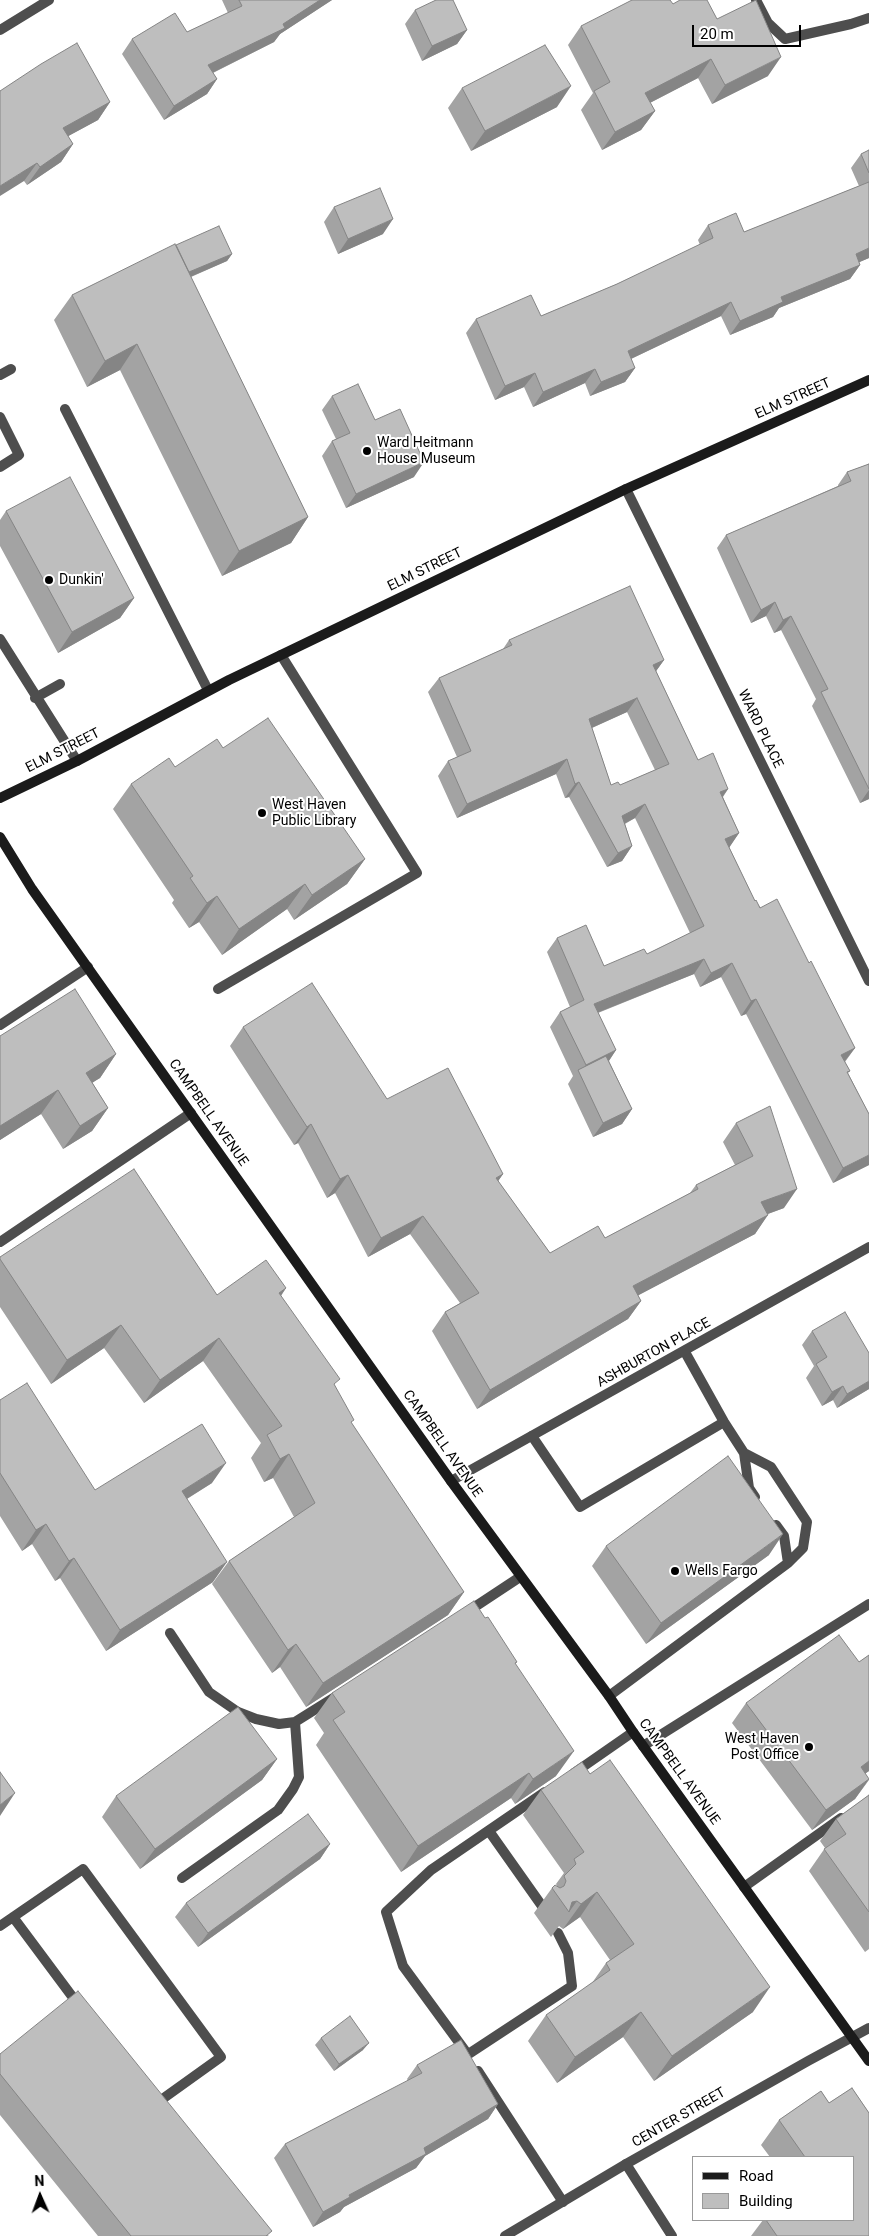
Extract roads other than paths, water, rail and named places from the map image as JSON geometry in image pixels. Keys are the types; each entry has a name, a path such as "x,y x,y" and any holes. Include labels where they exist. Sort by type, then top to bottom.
{"main road":[{"name":"ELM STREET","path":"0,798 77,761 208,690 626,488 869,380"},
{"name":"CAMPBELL AVENUE","path":"0,837 32,889 520,1578 609,1696 869,2061"}],"street":[{"path":"0,30 49,0"},
{"path":"756,0 768,22 785,39 869,18"},
{"path":"0,375 12,369"},
{"path":"65,409 208,690"},
{"path":"0,418 20,455 0,467"},
{"name":"WARD PLACE","path":"626,488 869,981"},
{"path":"0,639 35,698 77,761"},
{"path":"218,989 416,873 310,705 281,655"},
{"path":"35,698 60,684"},
{"path":"0,1025 88,967"},
{"path":"0,1242 191,1113"},
{"name":"ASHBURTON PLACE","path":"452,1481 685,1352 869,1247"},
{"path":"685,1352 724,1422 744,1453 749,1488 761,1504"},
{"path":"532,1436 580,1506 724,1422"},
{"path":"609,1696 788,1563 802,1548 807,1522 771,1467 744,1453"},
{"path":"772,1520 784,1536 788,1563"},
{"path":"456,1619 520,1578"},
{"path":"643,1746 869,1604"},
{"path":"170,1633 209,1692 238,1712 256,1719 278,1724 295,1722 341,1694"},
{"path":"182,1878 278,1810 299,1777 295,1722"},
{"path":"568,1777 633,1732"},
{"path":"552,1787 431,1870 386,1912 403,1966 467,2055 563,2202"},
{"path":"744,1887 853,1810"},
{"path":"489,1830 542,1906"},
{"path":"0,1926 84,1870 221,2057 153,2106"},
{"path":"13,1917 88,2018"},
{"path":"467,2055 572,1986 568,1953 558,1933"},
{"name":"CENTER STREET","path":"505,2236 626,2164 869,2028"},
{"path":"626,2164 672,2236"}],"place":[{"name":"Ward Heitmann House Museum","path":"367,451"},
{"name":"Dunkin'","path":"49,580"},
{"name":"West Haven Public Library","path":"262,813"},
{"name":"Wells Fargo","path":"675,1571"},
{"name":"West Haven Post Office","path":"809,1747"}]}
